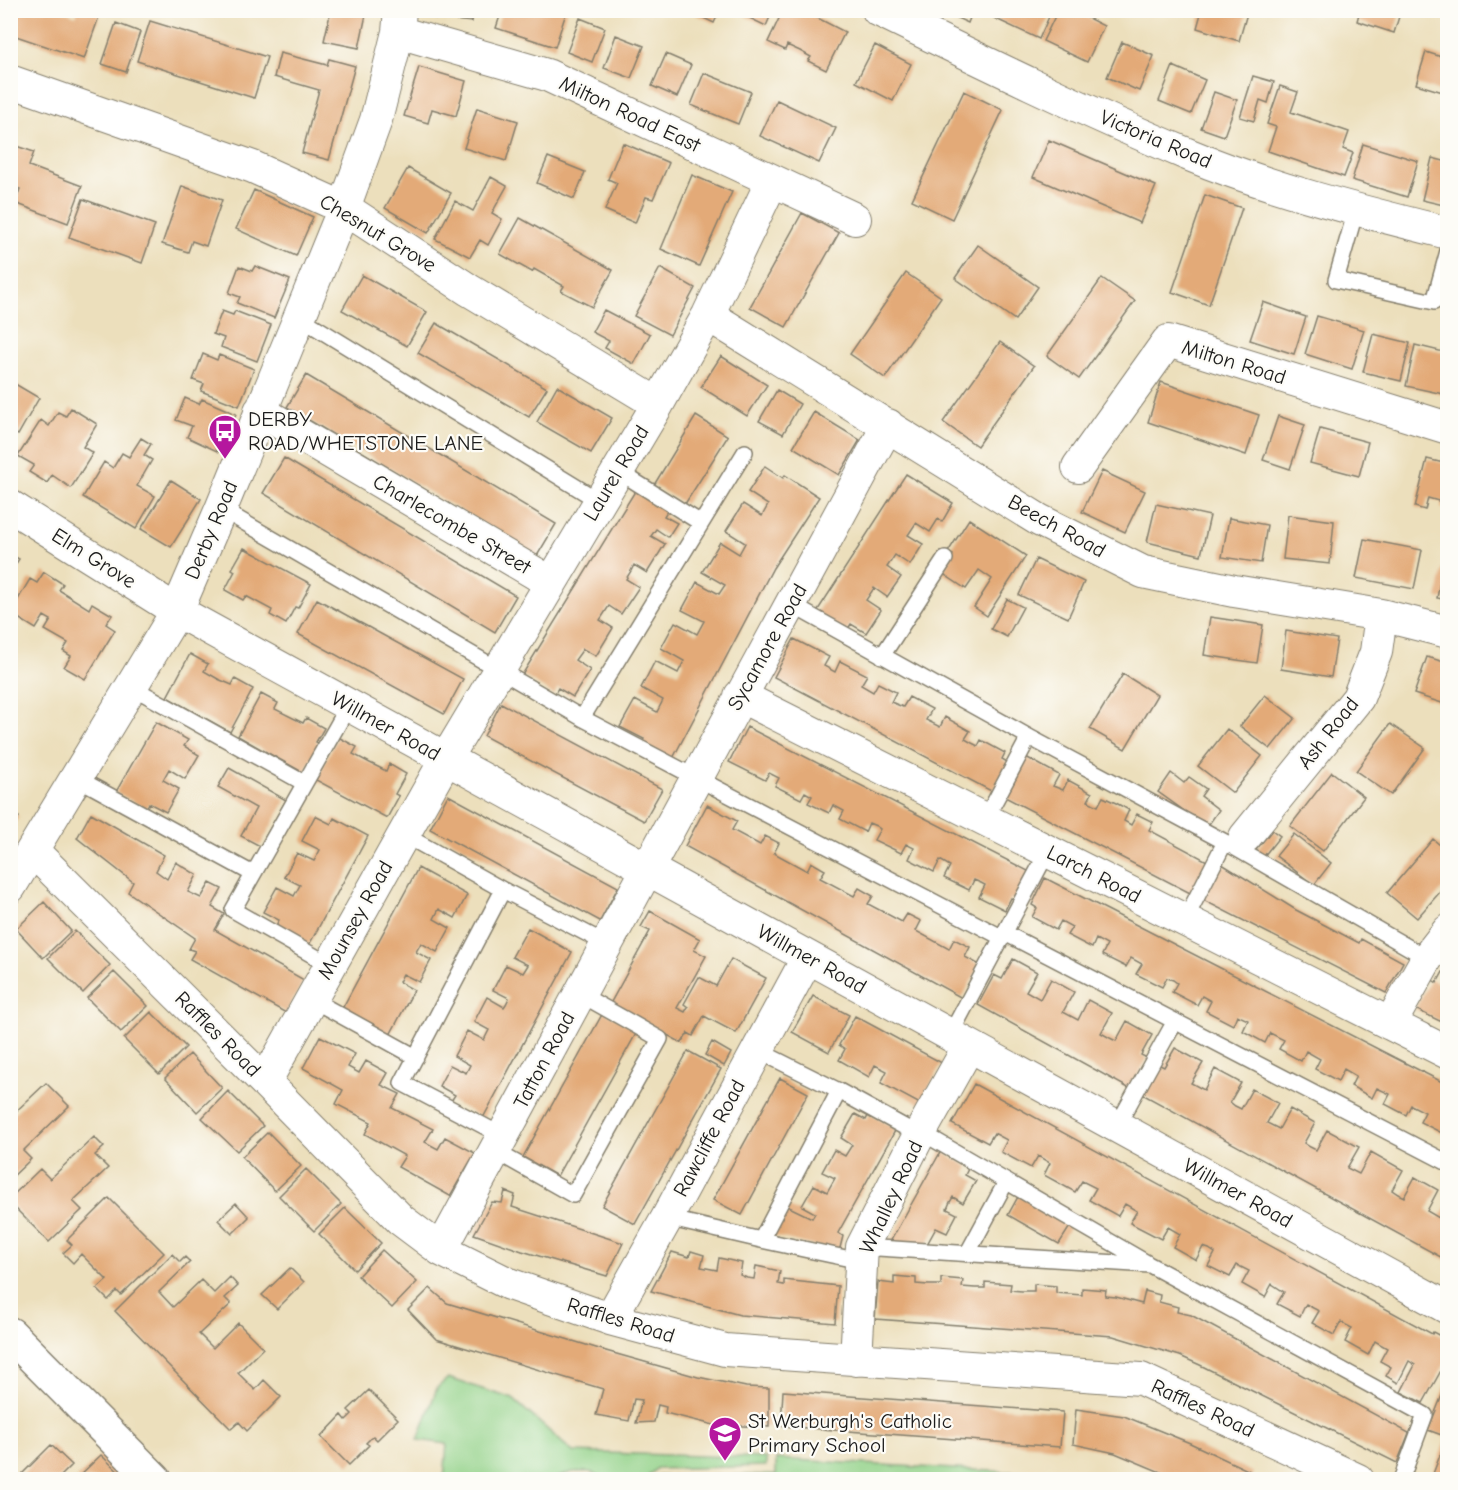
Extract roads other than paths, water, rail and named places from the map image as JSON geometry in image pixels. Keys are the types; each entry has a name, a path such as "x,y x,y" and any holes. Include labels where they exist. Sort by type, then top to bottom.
{"main road":[{"path":"10,1334 155,1479"}],"street":[{"name":"Victoria Road","path":"878,10 1034,86 1189,155 1320,201 1448,233"},
{"name":"Milton Road East","path":"399,21 548,75 855,219"},
{"name":"Derby Road","path":"10,887 177,611 344,208 376,120 399,21"},
{"name":"Chesnut Grove","path":"10,81 253,167 344,208 470,290 658,404"},
{"name":"Laurel Road","path":"446,759 658,404 708,315 772,181"},
{"name":"Beech Road","path":"708,315 1039,520 1143,572 1234,591 1381,615 1448,632"},
{"name":"Milton Road","path":"1078,467 1168,341 1448,428"},
{"name":"Charlecombe Street","path":"260,411 550,582"},
{"name":"Sycamore Road","path":"648,869 888,425"},
{"name":"Elm Grove","path":"10,506 177,611"},
{"name":"Willmer Road","path":"177,611 1448,1308"},
{"name":"Ash Road","path":"1235,840 1358,698 1376,652 1381,615"},
{"name":"Larch Road","path":"740,696 1448,1053"},
{"name":"Mounsey Road","path":"265,1082 446,759"},
{"name":"Raffles Road","path":"33,851 401,1220 441,1250 509,1284 610,1319 725,1350 1141,1379 1358,1479"},
{"name":"Tatton Road","path":"441,1250 648,869"},
{"path":"1390,1024 1426,958 1448,932"},
{"name":"Rawcliffe Road","path":"610,1319 808,957"},
{"name":"Whalley Road","path":"856,1360 861,1254 920,1134 960,1040"}],"lane":[{"path":"1356,210 1336,280 1434,302 1448,251"},
{"path":"299,317 599,501"},
{"path":"582,718 745,452"},
{"path":"618,471 701,523"},
{"path":"221,509 582,718 1448,1164"},
{"path":"882,656 945,559"},
{"path":"790,604 1029,737 1235,840 1426,958"},
{"path":"132,687 304,783"},
{"path":"330,965 232,910 349,705"},
{"path":"985,820 1029,737"},
{"path":"77,778 253,874"},
{"path":"403,834 503,890 607,944"},
{"path":"1185,920 1235,840"},
{"path":"960,1040 1004,936 1048,851"},
{"path":"503,890 402,1083 499,1144 573,1195 660,1039 580,994"},
{"path":"311,999 416,1057"},
{"path":"1118,1126 1174,1021"},
{"path":"757,1050 920,1134 1150,1265 1425,1415 1401,1479"},
{"path":"761,1240 839,1091"},
{"path":"967,1254 1006,1182"},
{"path":"667,1218 761,1240 861,1254 967,1254 1150,1265"}],"place":[{"name":"DERBY ROAD/WHETSTONE LANE","path":"225,460"},
{"name":"St Werburgh's Catholic Primary School","path":"725,1462"}]}
